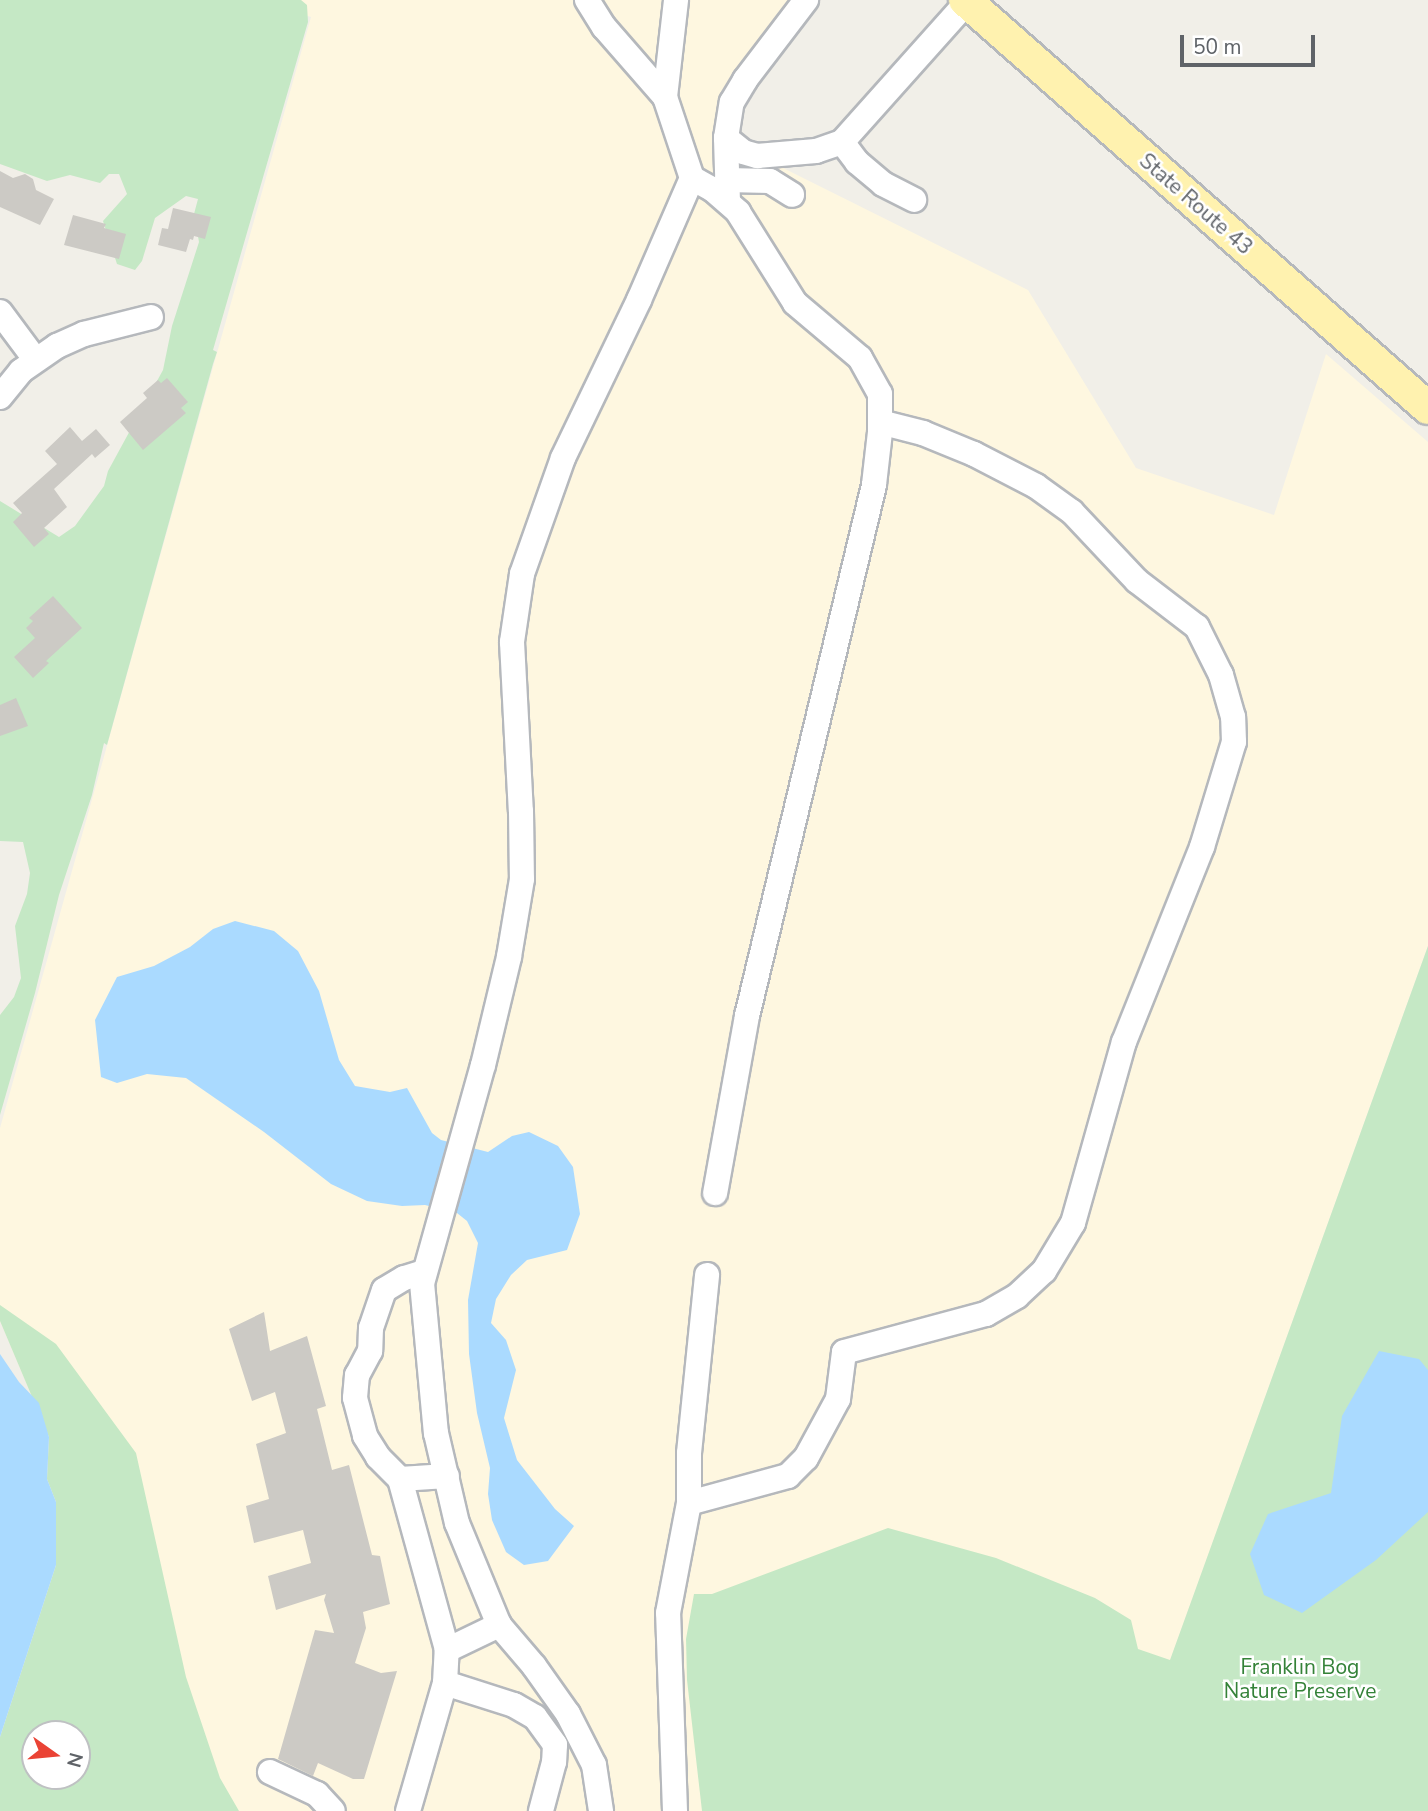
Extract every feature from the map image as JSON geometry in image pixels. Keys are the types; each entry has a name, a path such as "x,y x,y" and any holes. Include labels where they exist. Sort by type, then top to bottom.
{"main road":[{"name":"State Route 43","path":"974,3 1428,408"}],"street":[{"path":"587,0 604,27 664,97 692,178 639,300 563,458 522,574 512,642 522,811 522,878 509,957 468,1119 422,1283 436,1433 457,1523 499,1625 534,1666 568,1714 594,1765 601,1811"},
{"path":"664,97 676,0"},
{"path":"715,1193 750,1003 874,485 880,422 880,394 860,358 795,303 728,191 726,138 730,109 745,80 806,0"},
{"path":"726,138 743,152 757,156 816,151 842,142 974,3"},
{"path":"842,142 857,162 883,184 914,200"},
{"path":"692,178 728,191 770,181 792,195"},
{"path":"0,312 35,359"},
{"path":"0,397 35,359 84,334 151,317"},
{"path":"689,1503 788,1476 806,1458 838,1398 844,1352 986,1314 1017,1296 1044,1270 1073,1223 1124,1042 1202,847 1234,742 1233,717 1221,675 1197,627 1137,581 1072,512 1036,486 975,454 923,433 880,422"},
{"path":"408,1811 445,1683 447,1650 400,1479 377,1457 365,1436 355,1398 357,1375 370,1351 371,1328 384,1290 404,1278 424,1272"},
{"path":"676,1811 668,1613 689,1503 690,1441 707,1275"},
{"path":"400,1479 447,1476"},
{"path":"447,1650 499,1625"},
{"path":"445,1683 514,1705 535,1717 555,1745 554,1762 541,1811"},
{"path":"270,1772 317,1794 333,1811"}],"shaded area":[{"path":"254,0 802,0 723,138 1028,290 1136,468 1274,515 1326,354 1428,442 1428,946 1170,1661 731,1811 193,1811 199,1790 0,1321 0,1128 311,17"}],"green space":[{"path":"0,0 301,0 307,5 308,22 213,350 217,352 107,745 104,743 92,795 59,895 35,993 0,1115 0,1015 14,997 21,978 15,926 27,894 30,873 23,842 0,841 0,501 59,537 75,526 104,486 108,471 163,370 172,326 199,242 194,214 198,199 186,196 155,218 142,261 135,270 117,264 103,221 127,194 119,174 109,174 100,183 70,175 47,181 0,164"},
{"name":"Franklin Bog Nature Preserve","path":"1428,946 1428,1811 702,1811 687,1680 686,1639 694,1594 712,1594 888,1528 996,1558 1095,1598 1131,1620 1138,1649 1170,1660"},
{"path":"0,1305 56,1344 136,1453 186,1677 220,1778 239,1811 0,1811 0,1737 56,1565 56,1502 47,1479 49,1437 0,1321"}],"water":[{"path":"235,921 274,931 298,951 319,991 339,1060 355,1086 390,1092 407,1088 432,1133 441,1140 488,1152 512,1136 529,1132 558,1146 573,1167 580,1214 567,1250 527,1260 511,1275 496,1299 491,1323 506,1340 516,1370 504,1418 517,1460 555,1509 574,1526 548,1561 524,1565 506,1552 492,1520 488,1494 490,1468 477,1413 469,1354 468,1300 478,1243 467,1221 457,1213 425,1205 402,1206 367,1201 331,1184 264,1132 186,1078 147,1074 117,1083 101,1077 95,1020 117,977 154,966 190,947 213,929"},
{"path":"1379,1351 1419,1359 1428,1370 1428,1512 1376,1560 1302,1613 1264,1595 1250,1554 1268,1514 1331,1493 1342,1416"},
{"path":"0,1354 19,1382 39,1403 49,1437 47,1479 56,1502 56,1565 0,1737"}],"building":[{"path":"0,171 13,178 25,174 33,179 36,190 54,199 40,225 0,207"},
{"path":"173,208 211,217 205,239 194,236 193,240 190,239 186,252 158,245 162,228 168,229"},
{"path":"73,215 106,224 104,228 126,234 119,259 64,245"},
{"path":"167,378 188,402 181,408 186,413 143,450 120,422 147,398 143,393 158,380 161,383"},
{"path":"70,427 82,441 96,429 110,445 95,458 92,454 54,489 67,507 44,528 49,534 34,547 13,522 22,513 13,503 57,464 45,451"},
{"path":"53,596 82,628 46,661 49,663 33,678 14,657 35,638 26,628 33,621 29,618"},
{"path":"16,698 28,726 0,736 0,705"},
{"path":"264,1312 270,1351 307,1336 326,1406 317,1409 332,1470 349,1465 372,1555 380,1556 390,1604 363,1612 366,1628 355,1663 381,1673 397,1671 364,1779 353,1779 318,1763 313,1776 278,1759 315,1630 334,1633 324,1600 326,1594 276,1610 268,1576 311,1563 303,1530 254,1543 246,1506 269,1499 256,1444 286,1433 275,1392 252,1401 229,1329"}]}
